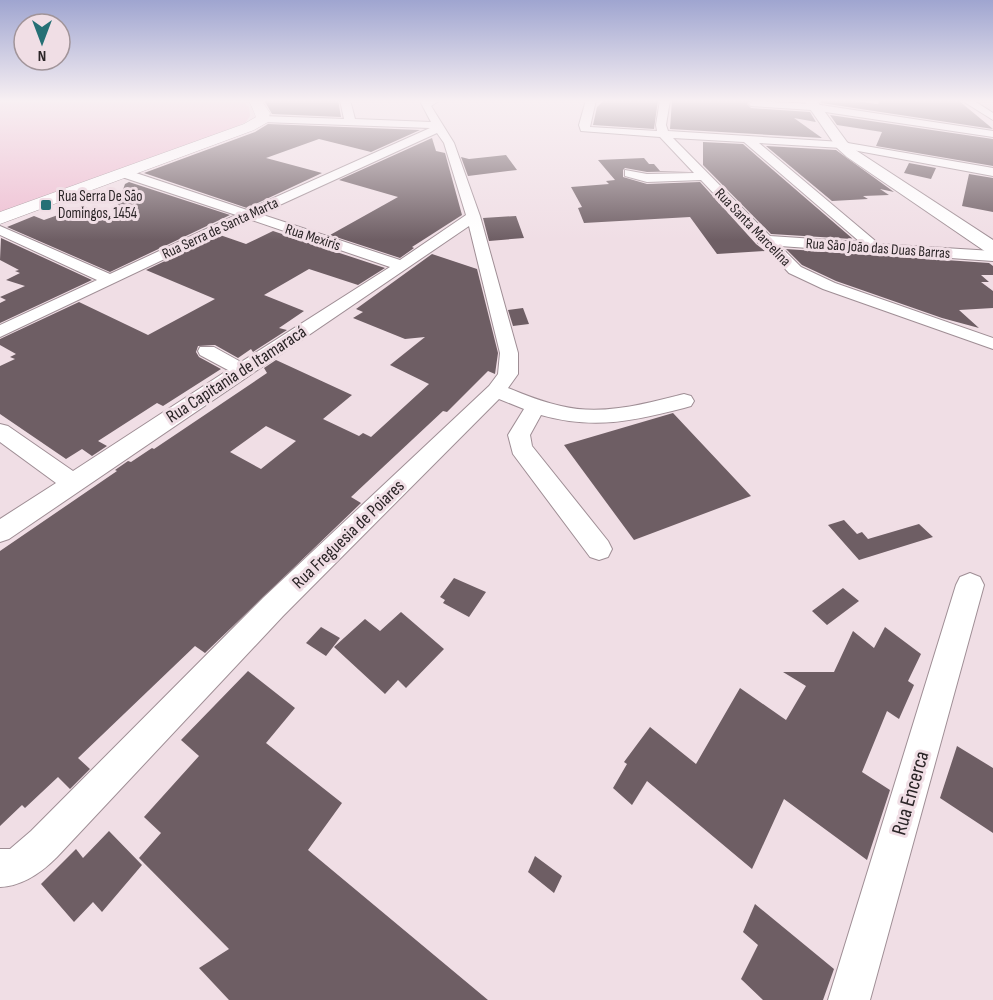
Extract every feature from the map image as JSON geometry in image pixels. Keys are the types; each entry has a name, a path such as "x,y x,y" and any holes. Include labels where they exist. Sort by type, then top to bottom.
{"main road":[{"path":"0,218 197,147"}],"street":[{"name":"Rua Serra de Santa Marta","path":"0,332 395,147"},
{"name":"Rua Freguesia de Poiares","path":"0,868 8,869 28,858 56,833 273,607 496,391 508,374 509,353 473,216 450,147"},
{"name":"Rua Santa Marcelina","path":"675,147 789,265 810,278 993,344"},
{"path":"756,147 874,247"},
{"path":"844,147 993,248"},
{"path":"851,147 993,172"},
{"name":"Rua Mexiris","path":"123,173 402,266"},
{"path":"629,173 647,178 703,176"},
{"name":"Rua Capitania de Itamaracá","path":"0,532 402,266 473,216"},
{"path":"0,230 111,280"},
{"name":"Rua São João das Duas Barras","path":"763,240 993,256"},
{"path":"207,351 242,370"},
{"path":"496,391 536,406 582,417 602,418 626,415 684,401"},
{"path":"536,406 519,435 521,448 599,549"},
{"path":"0,431 73,483"},
{"name":"Rua Encerca","path":"849,1000 970,585"}],"shaded area":[{"path":"0,147 183,147 0,213"}],"building":[{"path":"215,147 298,147 266,158 322,173 247,208 144,173"},
{"path":"350,147 383,147 371,152"},
{"path":"413,147 435,147 436,151 445,153 462,215 412,247 414,248 400,258 330,235 398,197 339,180"},
{"path":"703,147 746,147 853,239 771,234 703,165"},
{"path":"767,147 836,150 894,192 880,189 889,195 832,201"},
{"path":"880,147 993,147 993,166"},
{"path":"506,155 517,170 468,176 461,157 469,159"},
{"path":"644,158 660,171 689,171 647,172 625,168 623,177 647,184 700,182 765,251 717,254 690,217 584,223 578,208 582,207 571,187 609,184 606,181 615,180 598,160"},
{"path":"909,163 936,168 931,179 904,173"},
{"path":"969,174 993,178 993,212 962,206"},
{"path":"129,182 230,215 110,272 7,227 34,216 44,220 83,206 113,218 125,184"},
{"path":"516,216 524,238 489,241 483,218"},
{"path":"273,231 385,268 358,285 309,269 264,295 304,311 279,328 287,330 253,352 251,349 238,358 215,345 198,346 196,352 199,357 221,369 163,406 157,403 98,441 107,446 92,456 82,449 66,459 0,414 0,366 15,359 10,357 16,354 0,345 0,339 79,302 148,335 215,299 146,270 220,235 246,244"},
{"path":"1,238 92,280 0,323 0,303 6,300 0,297 25,286 6,280 20,273 15,271 19,270 0,260"},
{"path":"786,249 989,263 993,266 993,275 981,275 989,282 981,282 993,291 993,308 959,310 979,328 942,318 836,281 802,265"},
{"path":"432,254 477,269 498,353 495,374 488,371 447,412 443,411 351,497 361,503 205,653 195,646 78,758 90,769 70,789 58,777 25,808 22,805 0,826 0,551 117,471 115,470 128,461 131,462 152,448 154,449 267,373 264,368 276,360 352,395 323,419 359,436 363,433 371,437 429,384 390,365 425,337 405,339 353,318 363,312 356,309","holes":["266,426 296,441 261,469 230,452"]},
{"path":"523,308 529,324 513,326 508,310"},
{"path":"673,413 751,496 634,540 564,445"},
{"path":"844,520 857,534 862,532 868,539 919,524 933,537 859,560 828,525"},
{"path":"454,578 486,592 469,617 443,603 445,600 440,597"},
{"path":"843,588 859,601 827,625 812,611"},
{"path":"401,612 444,649 406,688 398,680 385,694 334,647 365,619 380,631"},
{"path":"321,627 340,638 326,656 306,643"},
{"path":"885,627 921,654 908,681 914,685 899,719 887,711 862,772 890,790 867,860 784,799 752,869 647,781 632,805 613,788 627,764 624,762 650,727 696,764 740,688 786,720 806,686 783,672 834,672 853,631 874,648"},
{"path":"248,671 295,708 266,743 342,803 308,850 488,1000 229,1000 199,968 229,949 139,858 161,833 144,817 199,756 181,740"},
{"path":"957,746 993,768 993,833 940,798"},
{"path":"109,831 142,865 102,912 93,902 74,922 41,884 76,849 83,858"},
{"path":"535,856 562,876 554,893 528,872"},
{"path":"755,904 834,969 823,1000 763,1000 741,979 758,945 743,932"}],"place":[{"name":"Rua Serra De São Domingos, 1454","path":"46,205"}]}
